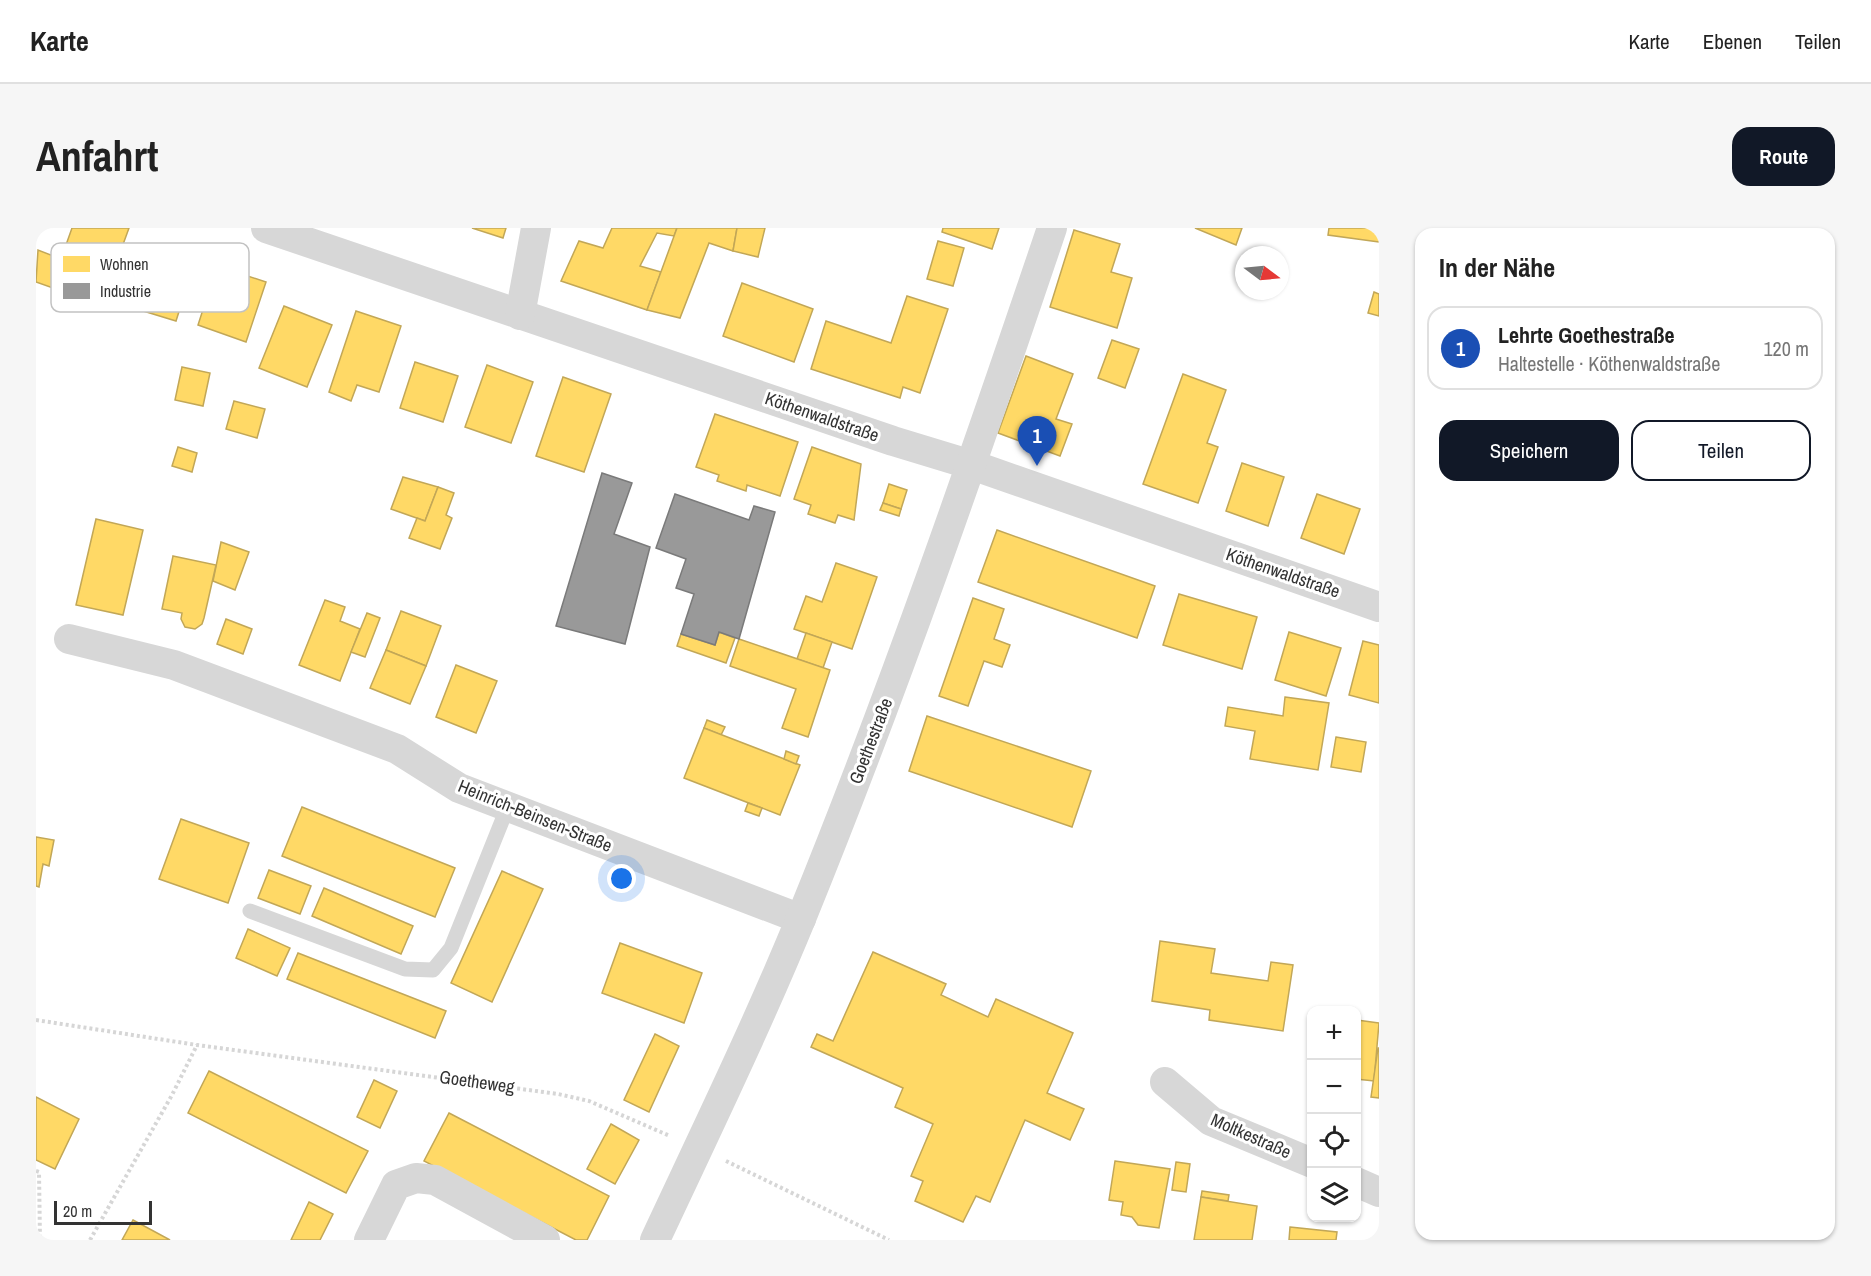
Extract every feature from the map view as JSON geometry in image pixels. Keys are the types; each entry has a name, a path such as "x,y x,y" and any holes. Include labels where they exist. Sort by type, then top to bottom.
{"street":[{"name":"Köthenwaldstraße","path":"266,228 893,441 972,465 1379,607"},
{"path":"520,315 537,228"},
{"name":"Goethestraße","path":"654,1240 801,919 910,641 1052,228"},
{"name":"Heinrich-Beinsen-Straße","path":"69,639 174,665 397,748 459,788 801,919"},
{"name":"Moltkestraße","path":"1166,1082 1211,1121 1307,1161"},
{"path":"369,1240 396,1185 416,1178 435,1180 546,1240"},
{"path":"1361,1184 1379,1192"}],"lane":[{"path":"250,911 405,969 433,970 452,948 508,806"}],"path":[{"name":"Goetheweg","path":"36,1020 197,1046 558,1094 589,1101 698,1148 889,1240"},
{"path":"90,1240 197,1046"},
{"path":"36,1171 39,1172 40,1240"}],"building: Wohnen":[{"path":"72,228 129,228 124,243 67,243"},
{"path":"472,228 506,228 503,238"},
{"path":"612,228 677,228 674,236 657,233 640,266 661,272 647,310 561,281 579,241 603,248"},
{"path":"677,228 737,228 733,251 709,243 680,318 647,310"},
{"path":"737,228 765,228 758,257 733,251"},
{"path":"943,228 999,228 992,249 942,232"},
{"path":"1195,228 1242,228 1236,245"},
{"path":"1329,228 1379,228 1379,242 1328,235"},
{"path":"1074,230 1120,244 1111,272 1132,278 1117,328 1050,307"},
{"path":"938,241 964,248 953,286 927,279"},
{"path":"38,250 51,255 51,287 36,282"},
{"path":"249,276 266,282 246,342 198,325 202,312 249,312"},
{"path":"742,283 813,309 794,362 723,336"},
{"path":"1374,292 1379,294 1379,316 1368,313"},
{"path":"907,296 948,309 920,393 903,387 900,398 811,369 826,321 891,343"},
{"path":"284,306 332,325 307,387 259,368"},
{"path":"356,311 401,326 379,392 357,385 351,401 329,392"},
{"path":"146,312 179,312 176,321"},
{"path":"1112,340 1139,349 1125,388 1098,378"},
{"path":"1026,356 1073,374 1056,419 1072,424 1060,456 998,433"},
{"path":"415,362 458,376 443,422 400,408"},
{"path":"487,365 533,382 511,443 465,427"},
{"path":"182,367 210,373 203,406 175,400"},
{"path":"1183,374 1226,390 1207,443 1218,447 1198,503 1143,484"},
{"path":"563,377 611,394 584,472 536,456"},
{"path":"234,401 265,409 257,438 226,429"},
{"path":"715,414 798,442 780,496 747,485 746,491 717,481 719,475 696,467"},
{"path":"178,447 197,453 192,472 172,466"},
{"path":"812,447 861,464 854,520 838,515 835,523 808,514 811,505 794,499"},
{"path":"1242,463 1284,477 1268,526 1226,511"},
{"path":"403,477 438,487 425,521 391,509"},
{"path":"889,484 907,490 901,509 883,503"},
{"path":"438,487 454,493 446,515 452,518 440,549 409,538 417,518 425,521"},
{"path":"1317,494 1360,509 1344,554 1301,538"},
{"path":"883,503 901,509 899,516 880,510"},
{"path":"96,519 143,530 123,615 76,605"},
{"path":"997,530 1155,586 1137,638 978,582"},
{"path":"221,542 249,552 235,590 213,581"},
{"path":"173,556 216,565 204,618 202,624 195,629 185,627 181,619 182,613 162,609"},
{"path":"836,563 877,577 852,649 794,629 806,596 822,602"},
{"path":"1179,594 1257,617 1242,669 1163,645"},
{"path":"973,598 1004,609 994,639 1010,645 1002,667 984,661 968,706 939,696"},
{"path":"325,600 345,607 340,621 360,629 340,681 299,665"},
{"path":"401,611 441,626 426,666 386,650"},
{"path":"367,613 380,618 365,657 351,652"},
{"path":"226,619 252,629 243,654 217,644"},
{"path":"719,632 735,638 726,663 677,646 681,634 715,645"},
{"path":"1289,632 1341,648 1326,696 1275,680"},
{"path":"806,633 832,642 823,668 797,659"},
{"path":"739,639 830,670 808,737 782,728 796,689 730,666"},
{"path":"1363,641 1379,645 1379,703 1349,695"},
{"path":"386,650 426,666 410,704 370,688"},
{"path":"456,665 497,681 476,733 436,717"},
{"path":"1285,697 1329,703 1318,770 1250,759 1255,731 1225,726 1228,707 1283,716"},
{"path":"927,716 1091,771 1072,827 909,771"},
{"path":"707,720 725,727 721,735 704,728"},
{"path":"704,728 800,765 780,815 684,778"},
{"path":"1336,737 1366,742 1361,772 1331,767"},
{"path":"786,751 799,756 796,764 784,759"},
{"path":"748,803 762,808 759,816 745,811"},
{"path":"302,807 455,868 435,917 282,856"},
{"path":"181,819 249,843 228,903 159,879"},
{"path":"36,837 54,840 49,866 43,864 39,887 36,886"},
{"path":"269,870 311,886 300,914 258,898"},
{"path":"502,871 543,889 492,1002 451,983"},
{"path":"324,888 413,926 401,954 312,916"},
{"path":"248,929 290,948 277,976 236,958"},
{"path":"1160,941 1215,949 1211,973 1268,981 1271,962 1293,965 1283,1031 1209,1020 1210,1010 1152,1001"},
{"path":"620,943 702,973 684,1023 602,993"},
{"path":"873,952 946,984 941,995 988,1017 996,999 1073,1033 1047,1093 1084,1109 1070,1140 1025,1120 990,1202 976,1196 963,1222 915,1201 923,1181 911,1176 933,1124 895,1107 903,1088 811,1047 817,1034 833,1041"},
{"path":"298,953 446,1011 435,1038 287,979"},
{"path":"1361,1021 1379,1023 1374,1081 1361,1080"},
{"path":"655,1034 679,1046 649,1112 624,1100"},
{"path":"1379,1048 1379,1098 1371,1097"},
{"path":"209,1071 368,1151 346,1193 188,1113"},
{"path":"374,1080 397,1091 380,1128 357,1117"},
{"path":"36,1097 79,1119 55,1169 36,1160"},
{"path":"449,1113 609,1196 587,1240 576,1240 424,1161"},
{"path":"611,1124 639,1140 615,1184 587,1169"},
{"path":"1115,1161 1170,1169 1159,1228 1138,1225 1132,1217 1121,1215 1123,1202 1109,1200"},
{"path":"1176,1162 1190,1164 1186,1192 1172,1190"},
{"path":"1202,1191 1229,1195 1228,1201 1201,1197"},
{"path":"1201,1197 1257,1206 1252,1240 1194,1240"},
{"path":"309,1202 333,1214 320,1240 291,1240"},
{"path":"133,1220 170,1240 122,1240"},
{"path":"1290,1227 1337,1232 1336,1240 1289,1240"}],"building: Industrie":[{"path":"602,473 632,483 614,534 650,547 625,644 556,626"},
{"path":"675,494 749,520 754,506 775,512 739,639 719,632 715,645 681,634 694,594 676,588 686,559 656,548"}],"place":[{"name":"Lehrte Goethestraße","path":"1037,466"}]}
